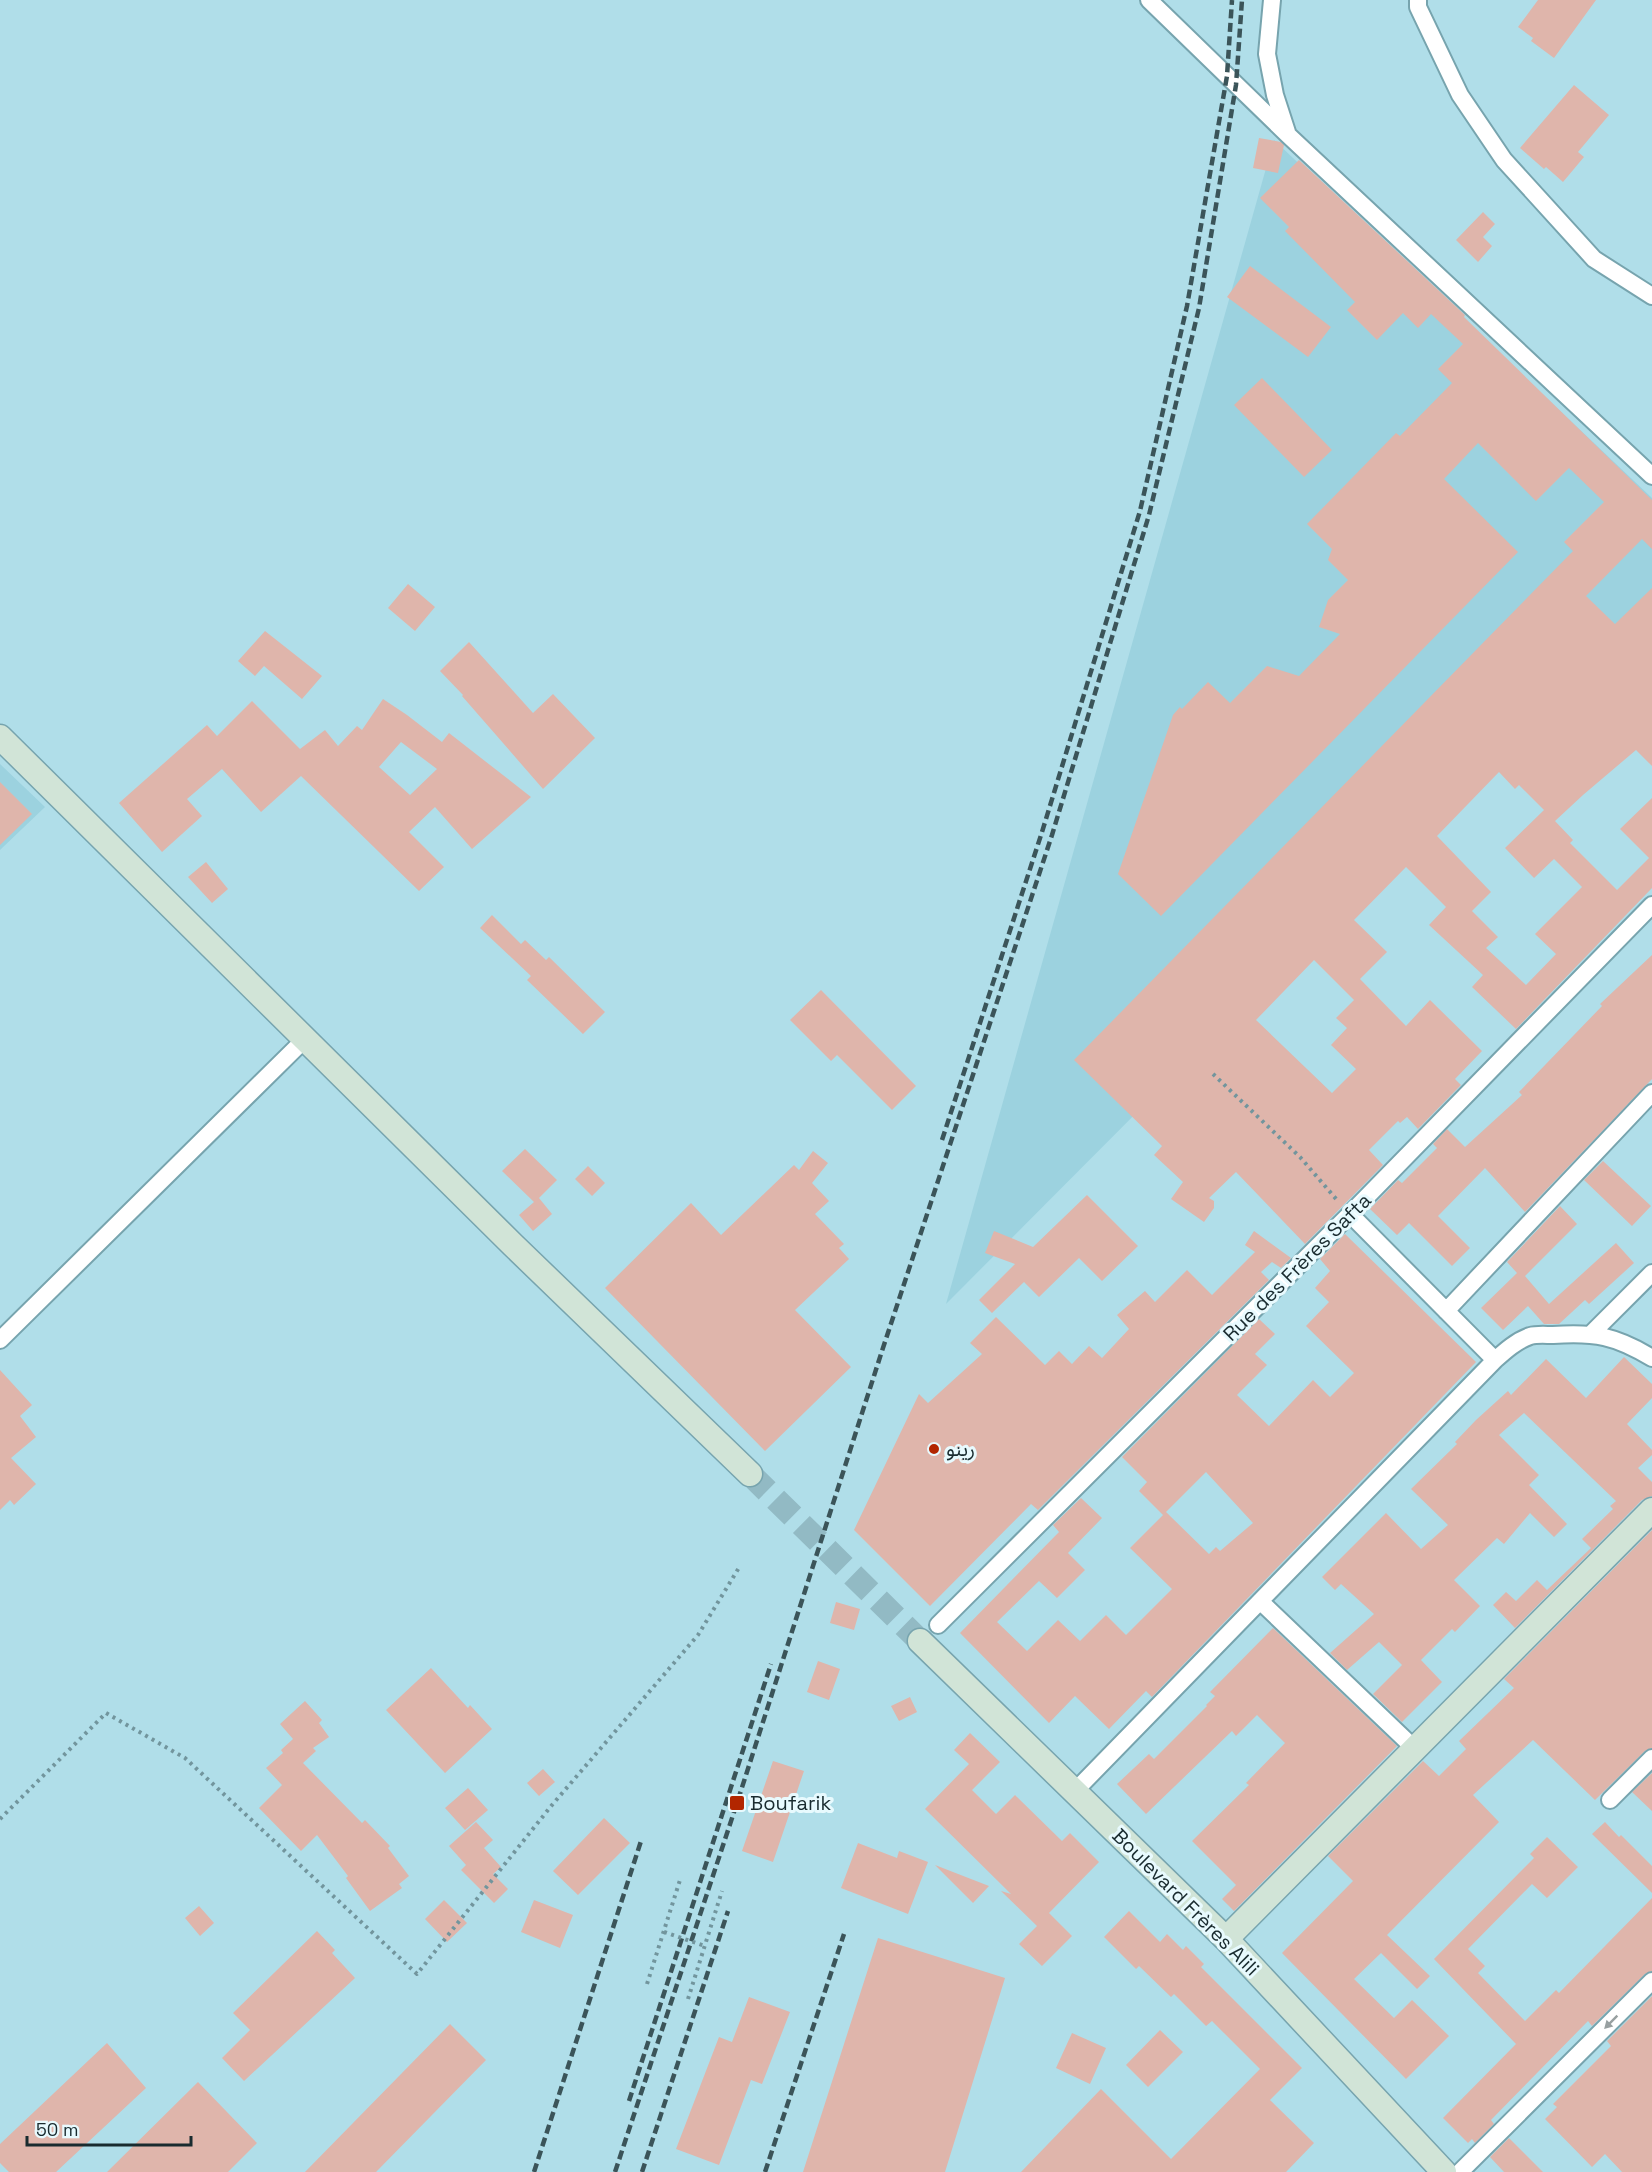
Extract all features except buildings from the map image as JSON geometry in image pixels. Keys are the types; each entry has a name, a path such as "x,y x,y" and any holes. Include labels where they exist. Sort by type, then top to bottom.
{"main road":[{"path":"0,737 513,1245 750,1474"},
{"path":"1226,1939 1650,1516"},
{"name":"Boulevard Frères Alili","path":"920,1641 1226,1939 1444,2172"}],"street":[{"path":"1149,0 1288,135 1652,476"},
{"path":"1272,0 1268,54 1275,95 1288,135"},
{"path":"1418,0 1418,8 1460,95 1504,160 1594,259 1652,296"},
{"name":"Rue des Frères Safta","path":"938,1625 1350,1214 1652,905"},
{"path":"0,1340 305,1039"},
{"path":"1446,1311 1652,1093"},
{"path":"1350,1214 1495,1360"},
{"path":"1591,1334 1652,1273"},
{"path":"1075,1791 1495,1360 1518,1341 1532,1336 1591,1334 1610,1337 1629,1344 1652,1358"},
{"path":"1261,1602 1415,1749"},
{"path":"1610,1800 1652,1758"},
{"path":"1460,2172 1652,1981"}],"path":[{"path":"1213,1074 1300,1157 1350,1214"},
{"path":"0,1819 106,1713 184,1758 417,1974 552,1806 698,1635 740,1566"},
{"path":"647,1984 680,1880"},
{"path":"688,1999 722,1891"},
{"path":"664,1932 705,1946"}],"shaded area":[{"path":"1274,140 1652,498 1652,595 946,1304"},
{"path":"0,764 45,807 0,850"}],"tunnel":[{"path":"750,1474 920,1641"}],"railway":[{"path":"942,1140 1042,832 1140,511 1187,306 1227,76 1232,0"},
{"path":"615,2172 1052,835 1149,515 1199,308 1236,85 1242,0"},
{"path":"629,2101 771,1664"},
{"path":"534,2172 642,1838"},
{"path":"642,2172 728,1911"},
{"path":"765,2172 844,1934"}],"place":[{"name":"رينو","path":"934,1449"},
{"name":"Boufarik","path":"737,1803"}]}
